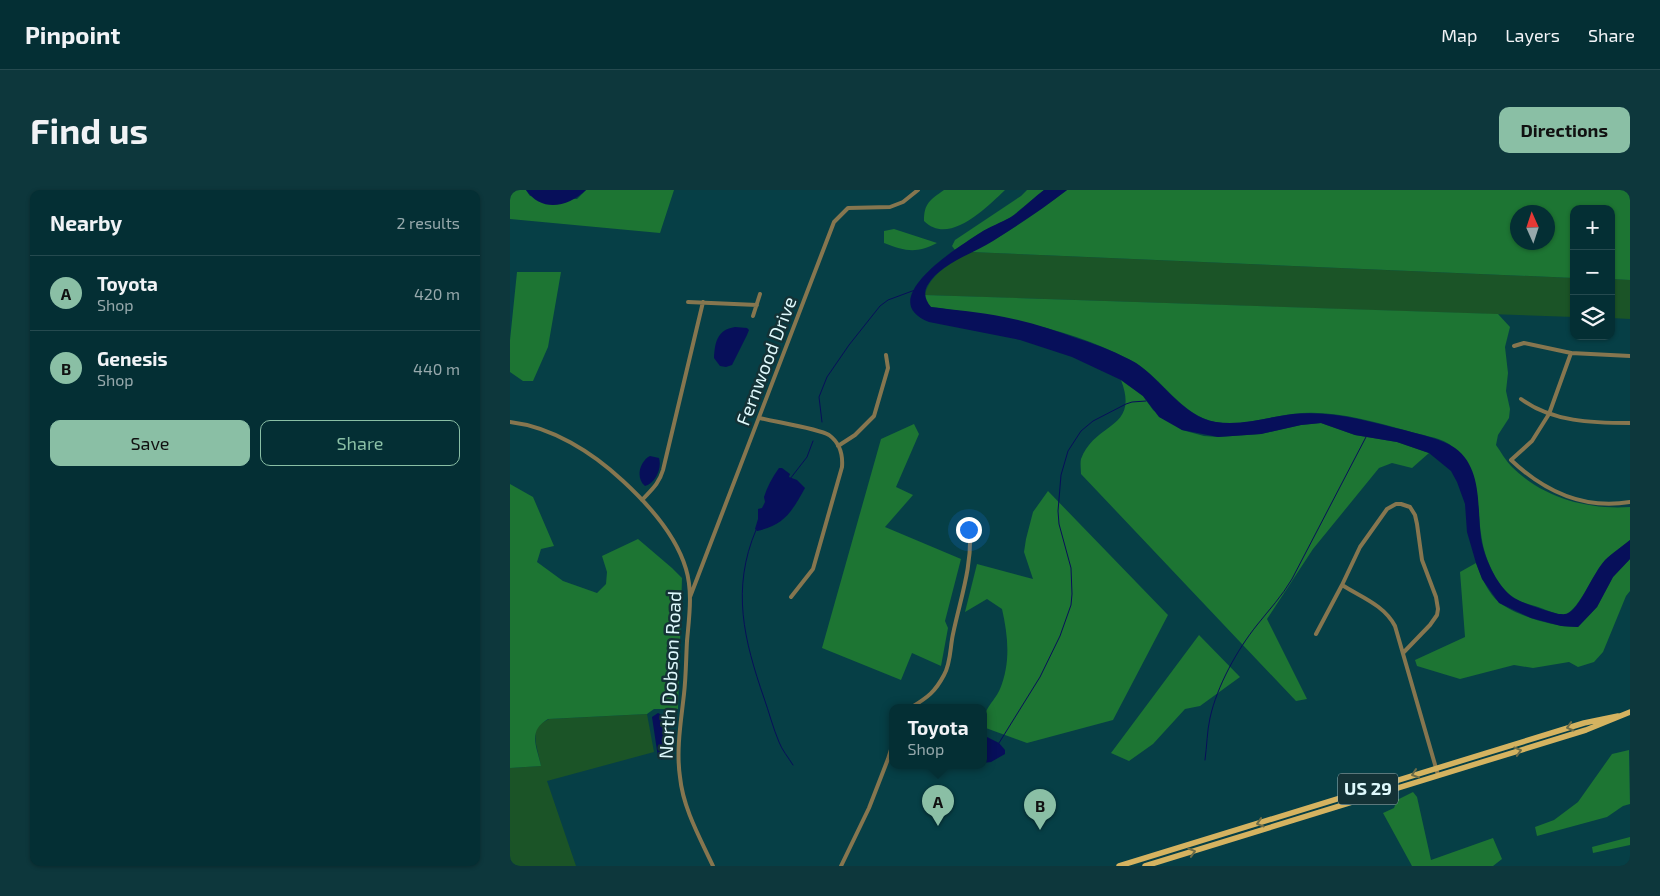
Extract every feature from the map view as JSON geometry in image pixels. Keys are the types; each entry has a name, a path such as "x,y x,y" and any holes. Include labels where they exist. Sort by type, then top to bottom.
{"main road":[{"name":"US 29","path":"1146,866 1586,730 1630,712"},
{"name":"US 29","path":"1119,866 1584,722 1618,716"},
{"path":"1549,733 1551,741"},
{"path":"1492,751 1494,758"},
{"path":"1458,761 1460,768"},
{"path":"1144,858 1146,866"}],"street":[{"name":"Fernwood Drive","path":"690,599 834,222 848,208 890,207 903,202 918,190"},
{"path":"753,316 760,294"},
{"path":"688,302 757,305"},
{"path":"642,500 655,487 663,470 703,302"},
{"path":"1514,346 1524,344 1571,353 1630,356"},
{"path":"1571,353 1549,414 1532,441 1511,460 1538,483 1561,495 1608,504 1630,502"},
{"path":"838,446 855,435 874,416 888,368 886,355"},
{"path":"1521,399 1549,414 1590,423 1630,423"},
{"path":"760,418 829,435 838,446 843,458 817,558 811,572 791,597"},
{"name":"North Dobson Road","path":"510,422 527,424 548,431 587,453 611,470 642,500 658,519 678,549 687,574 690,599 680,738 680,778 688,809 713,866"},
{"path":"1316,634 1360,547 1387,508 1396,504 1406,505 1410,507 1418,524 1422,560 1436,597 1438,609 1437,615 1430,625 1402,653"},
{"path":"917,704 930,696 946,671 952,635 969,567 970,528"},
{"path":"1342,585 1381,608 1387,613 1395,626 1438,775"},
{"path":"841,866 869,808 889,754"}],"green space":[{"path":"510,190 526,190 530,196 577,199 586,190 674,190 660,233 510,219"},
{"path":"944,190 1005,190 967,222 945,229 934,228 924,221 925,210 929,202"},
{"path":"1027,190 1044,190 1010,218 980,233 955,250 952,246 955,240 1021,196"},
{"path":"1067,190 1630,190 1630,280 1615,279 1615,205 1570,205 1570,278 971,252 1032,215"},
{"path":"894,229 937,243 923,249 910,250 884,243 884,231"},
{"path":"971,252 1570,278 1570,317 925,295 931,281 950,264"},
{"path":"517,272 561,272 548,347 533,381 523,381 510,372 510,340"},
{"path":"1615,279 1630,280 1630,319 1615,318"},
{"path":"925,295 1498,314 1510,327 1505,347 1508,373 1506,391 1510,409 1509,418 1498,435 1496,445 1512,467 1524,478 1552,494 1582,504 1630,507 1630,540 1605,561 1576,605 1565,615 1524,603 1507,592 1493,572 1482,540 1478,500 1473,476 1468,464 1449,444 1429,436 1365,420 1322,413 1292,414 1234,423 1215,422 1192,412 1144,369 1110,350 1086,340 1035,325 931,307 926,302"},
{"path":"1121,380 1143,396 1153,410 1182,430 1204,436 1261,434 1301,425 1321,423 1355,435 1397,442 1429,453 1412,468 1392,463 1379,468 1313,549 1267,619 1307,699 1296,701 1081,474 1081,459 1088,447 1120,417 1125,408 1125,396"},
{"path":"914,424 919,434 896,487 913,495 885,527 961,559 945,621 948,628 941,666 912,653 901,680 822,648 881,439"},
{"path":"510,484 533,497 554,546 541,549 537,562 563,581 597,593 606,584 607,572 602,556 638,539 682,578 678,709 654,709 647,714 548,719 537,729 535,740 541,766 510,768"},
{"path":"1048,491 1168,615 1113,720 1027,743 987,728 987,710 1000,689 1006,669 1007,639 1002,609 987,599 965,612 977,564 1033,579 1024,552 1033,512"},
{"path":"1630,559 1630,591 1626,596 1603,652 1594,662 1578,667 1569,662 1533,668 1514,665 1460,679 1417,666 1415,660 1465,637 1460,572 1476,563 1492,595 1507,608 1527,617 1559,626 1578,627 1597,607 1613,577"},
{"path":"1199,635 1240,677 1200,706 1185,709 1153,744 1129,761 1111,753"},
{"path":"647,714 654,752 547,781 576,866 510,866 510,768 541,766 535,730 540,724 549,719"},
{"path":"1629,750 1630,804 1623,806 1607,817 1537,836 1535,827 1554,820 1578,802 1612,754"},
{"path":"1413,792 1417,797 1431,860 1493,838 1502,859 1493,866 1412,866 1383,813 1394,808 1397,800"},
{"path":"1630,837 1630,845 1593,853 1592,847"}],"shaded area":[{"path":"526,190 586,190 563,204 547,205 532,197"},
{"path":"1044,190 1067,190 993,241 940,271 927,286 925,292 931,307 1023,321 1060,332 1108,350 1136,363 1146,370 1183,406 1204,419 1235,423 1293,414 1335,415 1424,435 1443,442 1455,448 1464,456 1470,466 1477,490 1481,538 1485,553 1500,585 1515,599 1558,614 1569,613 1578,603 1605,560 1630,540 1630,559 1613,577 1597,607 1578,627 1561,626 1531,618 1499,603 1482,579 1476,563 1467,532 1465,504 1457,482 1451,471 1429,453 1397,442 1355,435 1321,423 1301,425 1261,434 1218,437 1182,430 1159,417 1143,396 1121,380 1072,357 1020,340 929,322 914,312 910,301 915,288 925,275 955,250 1020,211"},
{"path":"735,327 747,328 749,330 732,365 720,366 714,358 716,342 724,331"},
{"path":"650,456 659,458 660,466 652,482 645,486 640,479 640,470 641,466"},
{"path":"779,468 790,474 789,477 797,480 805,488 787,516 774,525 757,531 755,529 758,509 762,508 765,502 764,497"},
{"path":"658,713 664,716 666,733 667,745 662,760 658,757 652,717"},
{"path":"987,737 999,743 1005,750 1005,754 987,762"}],"waterway":[{"path":"822,422 819,397 827,377 849,345 880,306 888,300 915,290"},
{"path":"999,743 1040,677 1060,636 1071,605 1071,568 1059,524 1058,511 1061,475 1068,451 1081,431 1093,421 1126,404 1146,401"},
{"path":"1205,760 1208,728 1217,693 1235,657 1292,579 1366,437"},
{"path":"790,479 807,457 813,441"},
{"path":"756,530 748,552 744,573 742,594 746,635 757,677 775,731 782,748 793,765"}],"place":[{"name":"Toyota","path":"938,826"},
{"name":"Genesis","path":"1040,830"}]}
